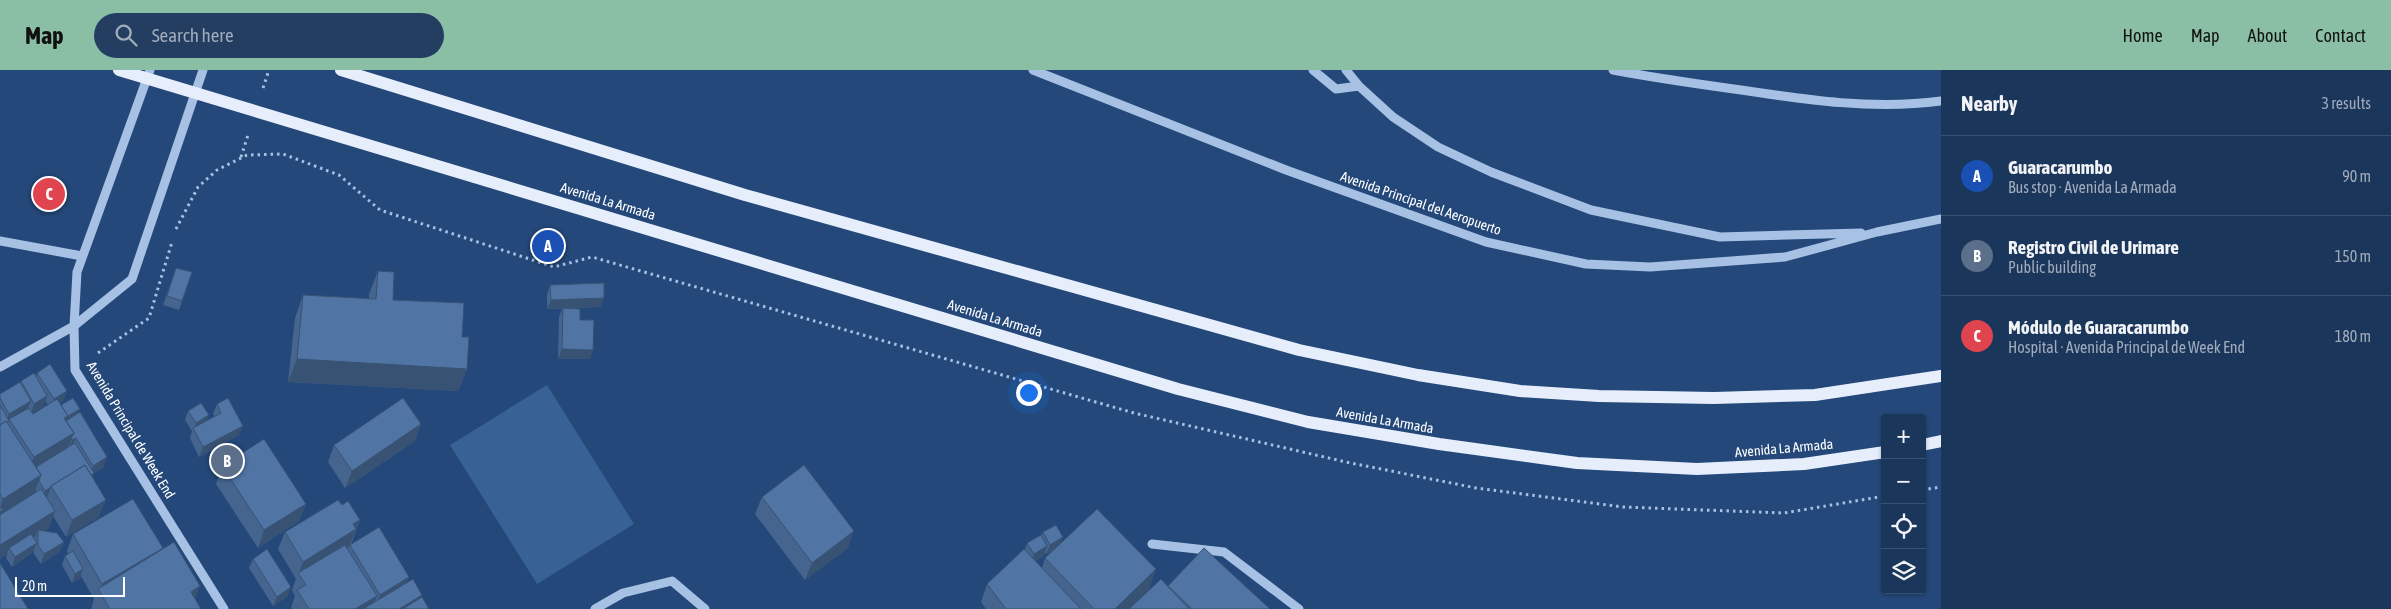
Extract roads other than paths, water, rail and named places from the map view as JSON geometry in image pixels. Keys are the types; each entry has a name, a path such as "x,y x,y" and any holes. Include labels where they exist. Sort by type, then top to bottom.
{"main road":[{"name":"Avenida La Armada","path":"119,70 149,74 196,93 1178,389 1308,422 1439,444 1577,463 1687,469 1804,464 1881,453"},
{"path":"341,70 745,195 1080,290 1299,350 1418,375 1520,391 1599,396 1714,398 1815,395 1941,376"},
{"path":"1926,444 1941,441"}],"street":[{"path":"0,367 74,326 132,280 203,70"},
{"name":"Avenida Principal del Aeropuerto","path":"1033,70 1286,170 1486,242 1586,264 1650,267 1785,257 1877,232 1941,219"},
{"path":"1313,70 1336,89 1359,86"},
{"name":"Avenida Principal del Aeropuerto","path":"1346,70 1359,86 1393,117 1438,148 1491,172 1591,210 1720,236 1877,232"},
{"path":"1613,70 1654,78 1834,103 1923,104 1941,101"},
{"name":"Avenida Principal de Week End","path":"149,74 77,272 74,326 75,370 224,609"},
{"path":"0,241 82,256"},
{"path":"1152,544 1224,552 1299,609"},
{"path":"595,609 622,593 672,581 705,609"}],"place":[{"name":"Módulo de Guaracarumbo","path":"49,194"},
{"name":"Guaracarumbo","path":"548,246"},
{"name":"Registro Civil de Urimare","path":"227,461"}]}
